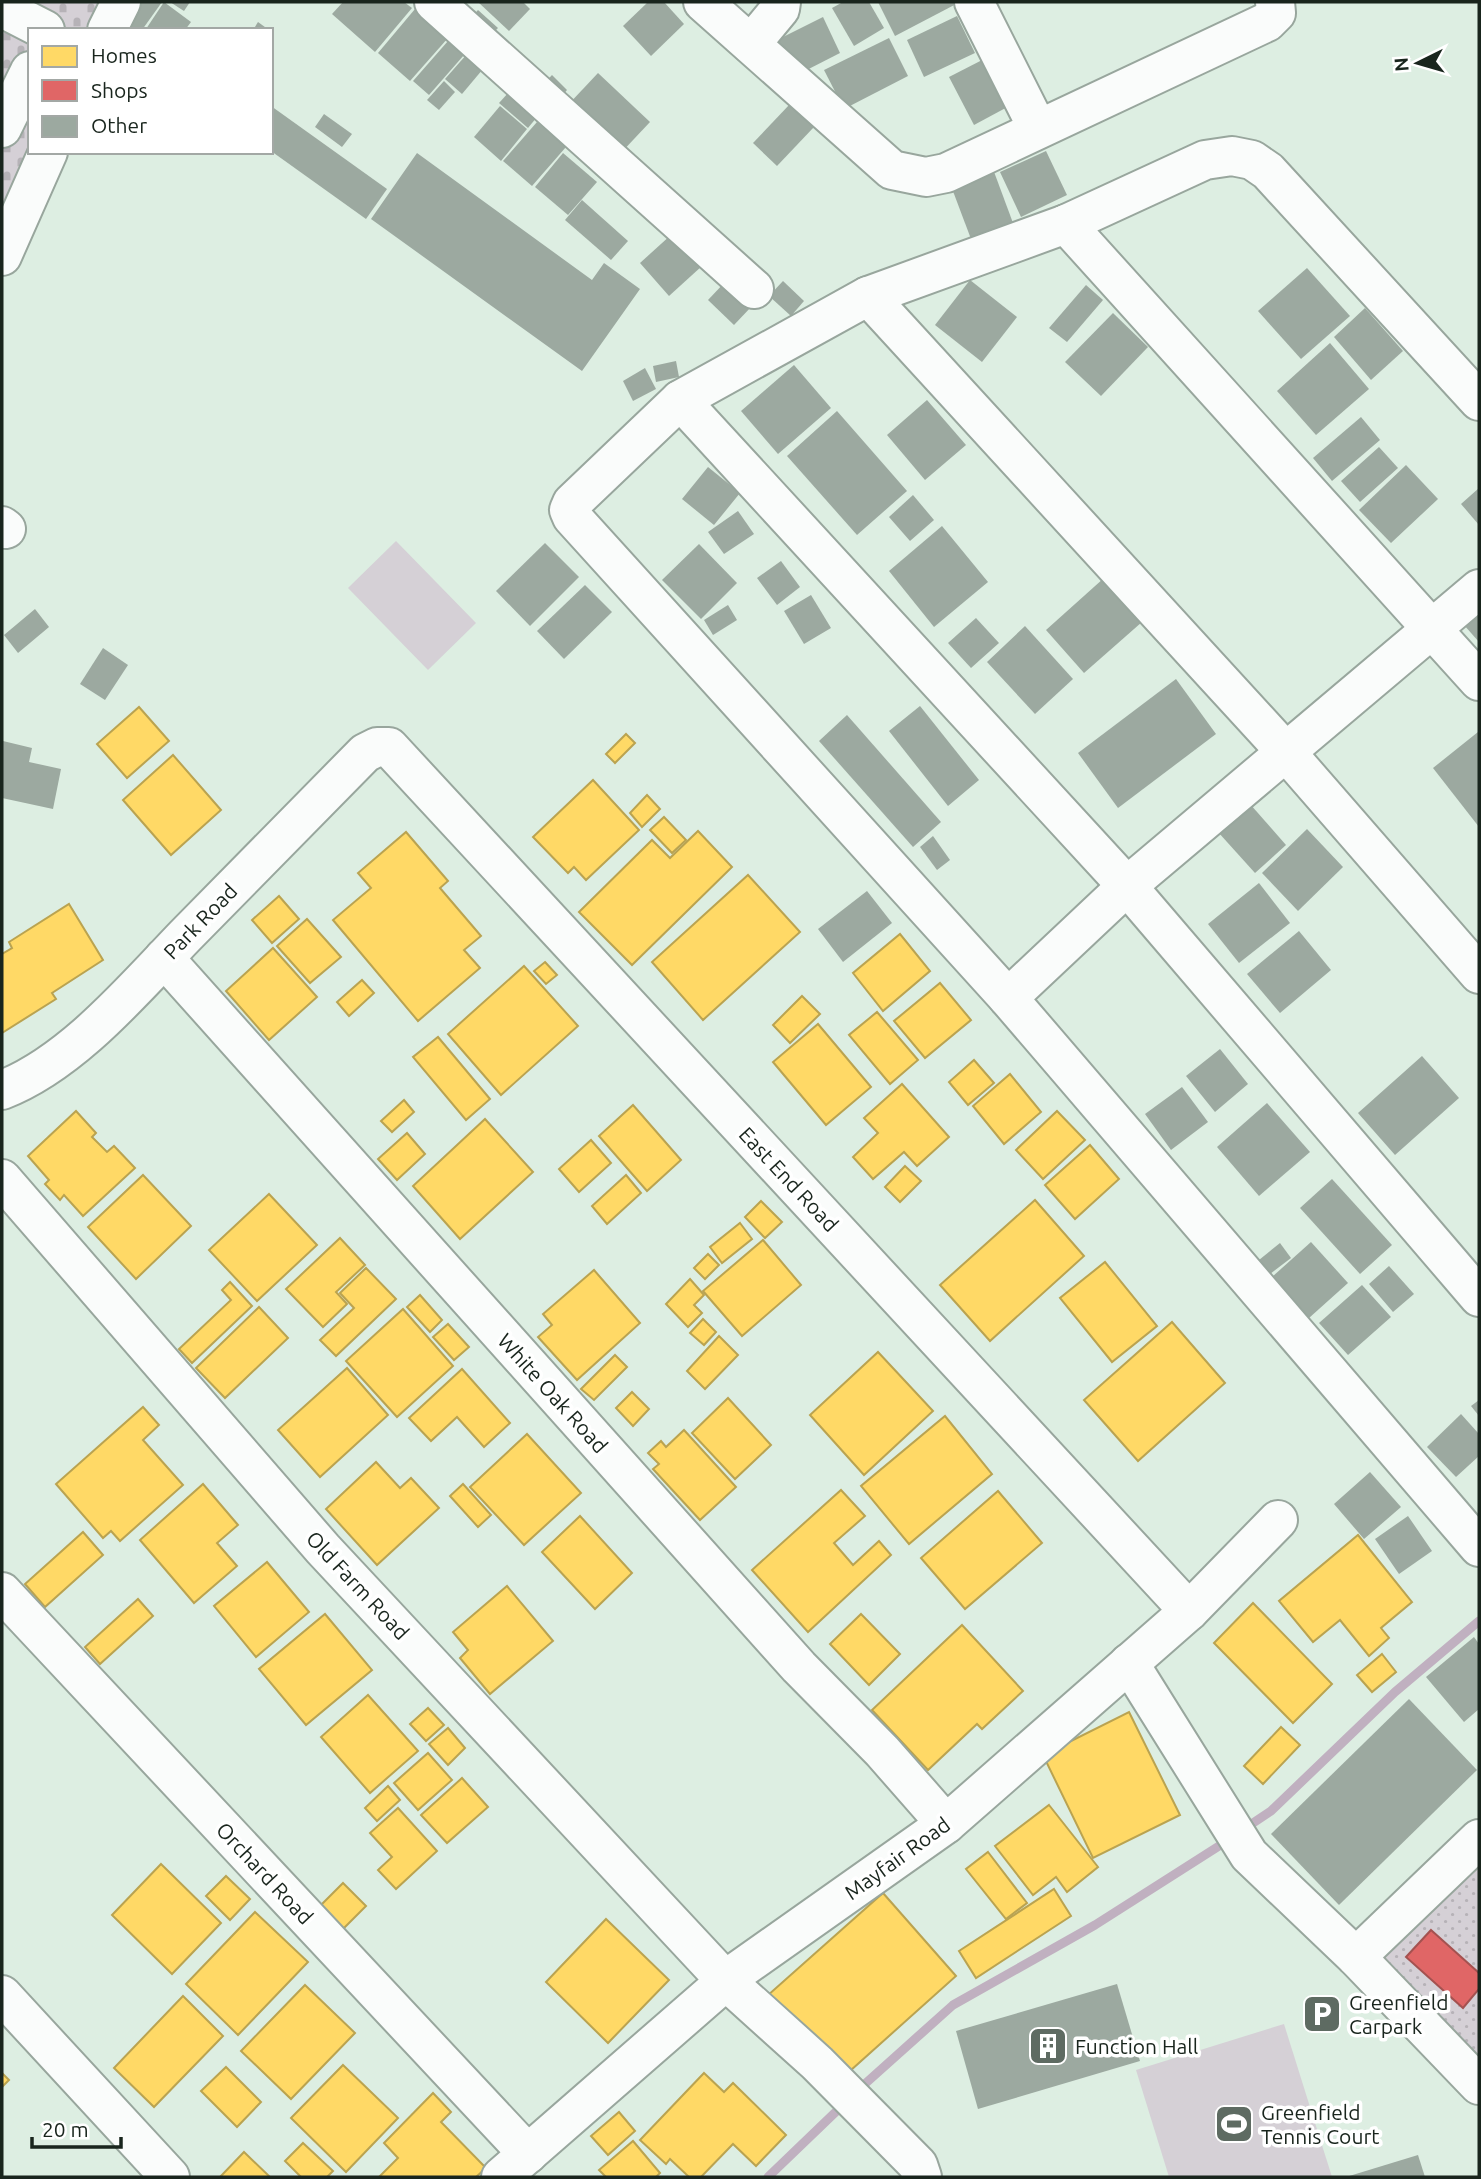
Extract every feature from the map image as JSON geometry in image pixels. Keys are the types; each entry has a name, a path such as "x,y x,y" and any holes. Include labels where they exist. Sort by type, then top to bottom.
{"street":[{"path":"108,28 121,2"},
{"path":"434,2 754,289"},
{"path":"703,2 892,170 926,177 946,173 1268,22 1276,13 1275,2"},
{"path":"751,44 780,9 781,2"},
{"path":"974,2 1038,129"},
{"path":"2,8 41,28"},
{"path":"2,128 28,75"},
{"path":"2,256 47,154"},
{"path":"1479,401 1268,171 1252,160 1232,156 1205,160 1066,224 869,296 680,400 572,502 569,510 572,517 1008,998 1479,1547"},
{"path":"1066,224 1479,681"},
{"path":"869,296 1285,751 1479,974"},
{"path":"680,400 1127,886 1479,1297"},
{"path":"1008,998 1127,886 1479,589"},
{"name":"Park Road","path":"2,1090 17,1084 64,1052 120,1003 365,753 377,747 389,747"},
{"name":"East End Road","path":"389,747 1189,1611"},
{"name":"White Oak Road","path":"164,958 799,1667 882,1751 946,1824"},
{"name":"Old Farm Road","path":"2,1179 323,1549 726,1981 817,2063 918,2165 922,2177"},
{"name":"Mayfair Road","path":"515,2166 726,1981 946,1824 1189,1611 1278,1520"},
{"name":"Orchard Road","path":"2,1592 515,2166"},
{"path":"1129,1663 1249,1855 1356,1957 1479,2085"},
{"path":"1356,1957 1479,1839"},
{"path":"2,1995 170,2177"}],"green space":[{"path":"2,2 111,2 98,28 28,28 29,154 2,220"},
{"path":"396,541 476,623 428,670 348,588"},
{"path":"1479,1839 1479,2085 1356,1957"},
{"name":"Greenfield Tennis Court","path":"1284,2024 1332,2177 1169,2177 1136,2070"}],"building: Homes":[{"path":"139,707 169,741 127,778 97,744"},
{"path":"626,734 635,743 615,763 606,754"},
{"path":"173,755 221,810 171,855 123,800"},
{"path":"593,780 639,830 586,880 574,867 568,873 533,837"},
{"path":"647,795 660,809 642,827 630,813"},
{"path":"664,817 686,840 672,853 650,830"},
{"path":"698,831 732,867 632,965 579,912 652,840 670,858"},
{"path":"406,832 448,881 440,888 481,936 464,950 480,968 418,1021 333,920 371,888 358,873"},
{"path":"748,875 800,932 703,1020 652,962"},
{"path":"279,896 299,919 272,943 252,920"},
{"path":"69,904 103,960 52,993 56,999 2,1033 2,954 12,948 9,942"},
{"path":"307,919 341,957 310,983 277,946"},
{"path":"900,934 930,971 883,1011 853,973"},
{"path":"273,948 317,997 269,1040 226,991"},
{"path":"545,962 557,975 546,984 534,971"},
{"path":"524,966 578,1026 501,1095 448,1034"},
{"path":"362,980 374,993 349,1016 337,1002"},
{"path":"940,983 971,1020 925,1058 894,1021"},
{"path":"802,996 820,1014 790,1043 773,1025"},
{"path":"877,1012 918,1060 890,1084 849,1035"},
{"path":"818,1024 871,1087 826,1125 773,1062"},
{"path":"438,1037 490,1099 466,1120 413,1057"},
{"path":"974,1060 994,1083 968,1105 949,1082"},
{"path":"1010,1074 1041,1112 1004,1144 973,1106"},
{"path":"902,1084 949,1137 917,1166 904,1152 873,1179 853,1157 878,1133 864,1118"},
{"path":"404,1100 414,1112 392,1132 381,1121"},
{"path":"633,1105 681,1160 647,1191 599,1136"},
{"path":"76,1111 96,1133 92,1137 107,1152 114,1146 135,1168 83,1216 64,1195 60,1200 45,1184 49,1180 28,1156"},
{"path":"1057,1111 1085,1140 1043,1179 1016,1150"},
{"path":"485,1119 533,1172 460,1239 413,1186"},
{"path":"407,1133 425,1154 397,1180 378,1159"},
{"path":"591,1140 611,1163 579,1192 559,1169"},
{"path":"1090,1145 1119,1179 1075,1219 1045,1185"},
{"path":"905,1166 921,1181 900,1202 885,1187"},
{"path":"143,1175 191,1226 136,1279 88,1227"},
{"path":"626,1175 641,1193 607,1224 592,1206"},
{"path":"269,1194 317,1245 257,1301 209,1250"},
{"path":"1035,1200 1084,1256 990,1341 940,1285"},
{"path":"761,1201 782,1222 765,1238 745,1217"},
{"path":"740,1223 752,1239 722,1263 710,1247"},
{"path":"340,1238 365,1265 336,1292 347,1304 323,1327 286,1289"},
{"path":"763,1240 801,1285 742,1336 703,1291"},
{"path":"708,1254 719,1265 705,1279 694,1268"},
{"path":"1105,1262 1157,1326 1112,1362 1060,1298"},
{"path":"366,1268 396,1299 336,1356 320,1340 354,1308 340,1293"},
{"path":"594,1270 640,1323 577,1380 538,1337 552,1325 543,1314"},
{"path":"690,1279 704,1295 694,1305 702,1313 688,1327 666,1304"},
{"path":"230,1282 252,1306 192,1363 179,1349 231,1300 222,1290"},
{"path":"420,1295 442,1320 430,1332 407,1307"},
{"path":"259,1307 288,1338 225,1398 196,1368"},
{"path":"403,1309 453,1366 397,1417 346,1361"},
{"path":"703,1319 716,1332 704,1345 690,1333"},
{"path":"1172,1322 1225,1383 1138,1461 1084,1400"},
{"path":"448,1324 469,1347 454,1360 433,1337"},
{"path":"719,1336 738,1355 705,1389 687,1371"},
{"path":"878,1352 933,1411 864,1475 810,1415"},
{"path":"615,1355 627,1367 594,1400 581,1389"},
{"path":"347,1368 388,1415 320,1477 278,1430"},
{"path":"462,1369 510,1423 484,1447 457,1417 431,1441 409,1418"},
{"path":"632,1392 649,1409 633,1426 616,1408"},
{"path":"728,1398 771,1445 735,1479 692,1433"},
{"path":"143,1407 159,1425 143,1440 183,1485 120,1541 111,1531 103,1538 56,1484"},
{"path":"945,1416 992,1474 909,1544 861,1486"},
{"path":"684,1430 736,1487 700,1520 653,1469 659,1464 648,1453 661,1441 666,1447"},
{"path":"527,1434 581,1493 524,1545 470,1487"},
{"path":"376,1462 400,1488 411,1478 439,1508 377,1565 326,1509"},
{"path":"203,1484 238,1525 217,1543 237,1566 194,1603 140,1540"},
{"path":"463,1484 491,1515 478,1527 450,1496"},
{"path":"841,1490 865,1516 834,1543 853,1565 879,1541 891,1555 808,1632 752,1570"},
{"path":"998,1491 1042,1543 965,1609 921,1558"},
{"path":"580,1516 632,1573 595,1609 542,1552"},
{"path":"83,1532 103,1555 45,1607 25,1584"},
{"path":"1358,1535 1412,1602 1381,1628 1389,1638 1369,1656 1340,1620 1313,1642 1279,1601"},
{"path":"267,1562 309,1612 256,1657 214,1606"},
{"path":"507,1586 553,1641 490,1694 460,1658 468,1650 453,1632"},
{"path":"138,1599 153,1616 100,1664 85,1647"},
{"path":"1253,1603 1332,1684 1293,1723 1214,1643"},
{"path":"325,1614 372,1670 306,1725 259,1669"},
{"path":"861,1614 900,1654 869,1685 830,1644"},
{"path":"962,1625 1023,1691 982,1729 977,1724 928,1770 872,1710"},
{"path":"1382,1654 1396,1672 1372,1692 1357,1675"},
{"path":"368,1695 418,1751 370,1793 321,1737"},
{"path":"428,1708 444,1725 426,1741 410,1724"},
{"path":"1129,1712 1180,1815 1093,1858 1043,1755"},
{"path":"1281,1727 1300,1745 1263,1784 1244,1766"},
{"path":"448,1728 465,1748 448,1765 429,1744"},
{"path":"428,1753 452,1780 418,1810 394,1783"},
{"path":"462,1778 488,1807 447,1843 421,1815"},
{"path":"388,1786 400,1800 377,1821 365,1808"},
{"path":"1049,1805 1098,1867 1067,1892 1056,1877 1033,1895 995,1846"},
{"path":"398,1808 437,1851 396,1889 378,1870 392,1857 370,1833"},
{"path":"988,1852 1027,1903 1006,1919 966,1869"},
{"path":"161,1864 221,1923 172,1974 112,1915"},
{"path":"226,1876 250,1899 230,1920 206,1896"},
{"path":"343,1883 366,1906 341,1931 318,1908"},
{"path":"1054,1889 1071,1916 976,1978 959,1951"},
{"path":"883,1893 956,1976 841,2079 767,1996"},
{"path":"255,1912 308,1962 238,2035 186,1984"},
{"path":"606,1919 669,1980 608,2043 546,1982"},
{"path":"305,1985 355,2033 291,2099 241,2051"},
{"path":"183,1996 223,2036 154,2107 114,2068"},
{"path":"343,2065 398,2118 346,2172 291,2118"},
{"path":"226,2067 261,2102 237,2127 201,2091"},
{"path":"2,2073 9,2080 2,2087"},
{"path":"704,2073 724,2092 733,2083 786,2135 756,2166 733,2144 701,2177 689,2177 670,2159 666,2164 640,2140"},
{"path":"433,2093 451,2112 441,2122 486,2168 476,2177 379,2177 398,2158 384,2143"},
{"path":"619,2112 635,2131 608,2155 591,2136"},
{"path":"633,2141 660,2173 656,2177 606,2177 599,2170"},
{"path":"303,2143 333,2171 327,2177 301,2177 285,2161"},
{"path":"244,2152 270,2177 220,2177"}],"building: Shops":[{"path":"1431,1930 1479,1973 1479,1989 1463,2008 1406,1957"}],"building: Other":[{"path":"136,2 162,2 143,28 117,28"},
{"path":"164,2 191,22 186,28 147,28"},
{"path":"170,2 190,2 184,11"},
{"path":"343,2 404,2 412,8 375,52 332,14"},
{"path":"478,2 523,2 530,9 509,31"},
{"path":"648,2 664,2 684,24 651,56 623,26"},
{"path":"843,2 869,2 884,28 854,46 832,8"},
{"path":"878,2 960,2 895,36"},
{"path":"415,9 448,38 410,81 378,53"},
{"path":"478,10 498,28 488,38 469,20"},
{"path":"957,16 975,53 924,77 907,40"},
{"path":"823,17 840,53 793,77 775,41"},
{"path":"258,22 266,28 254,28"},
{"path":"889,38 908,76 844,109 824,70"},
{"path":"448,41 464,55 429,95 413,81"},
{"path":"467,54 483,69 462,94 445,79"},
{"path":"988,57 1013,104 974,125 949,77"},
{"path":"598,73 650,122 618,156 567,106"},
{"path":"552,75 567,90 555,104 539,89"},
{"path":"444,81 455,92 439,110 427,100"},
{"path":"509,92 537,117 528,128 499,103"},
{"path":"790,104 814,127 777,166 753,143"},
{"path":"500,106 527,129 501,161 474,137"},
{"path":"273,107 387,189 366,219 273,152"},
{"path":"324,114 352,134 342,147 315,127"},
{"path":"537,122 566,147 532,186 503,161"},
{"path":"1046,151 1067,195 1021,217 1000,172"},
{"path":"417,153 592,280 604,263 640,289 582,371 371,219"},
{"path":"563,153 597,182 568,215 535,187"},
{"path":"990,161 1013,223 971,239 948,178"},
{"path":"582,200 628,241 611,260 565,220"},
{"path":"672,234 702,266 669,296 640,263"},
{"path":"1307,268 1350,316 1301,359 1258,311"},
{"path":"970,280 1017,317 982,362 935,325"},
{"path":"726,281 752,306 734,325 708,300"},
{"path":"783,281 804,301 791,316 769,296"},
{"path":"1086,285 1103,300 1067,342 1049,328"},
{"path":"1365,308 1403,351 1371,380 1334,337"},
{"path":"1113,313 1148,347 1101,396 1065,362"},
{"path":"1330,343 1369,389 1316,435 1277,391"},
{"path":"676,361 679,377 656,382 653,366"},
{"path":"794,365 831,408 778,454 741,411"},
{"path":"645,368 656,389 633,401 623,381"},
{"path":"927,400 966,445 925,480 887,435"},
{"path":"837,411 907,491 857,535 787,456"},
{"path":"1361,417 1380,440 1332,481 1313,458"},
{"path":"1379,447 1398,468 1360,502 1341,481"},
{"path":"1406,465 1438,499 1391,543 1359,510"},
{"path":"708,467 740,493 714,525 682,499"},
{"path":"1479,488 1479,525 1461,504"},
{"path":"913,495 934,520 910,541 889,517"},
{"path":"738,511 754,534 724,554 708,532"},
{"path":"942,526 988,582 934,627 889,571"},
{"path":"545,543 579,577 530,626 496,591"},
{"path":"699,544 737,583 701,619 662,580"},
{"path":"781,561 800,587 777,605 757,578"},
{"path":"1104,578 1142,622 1084,673 1046,630"},
{"path":"585,585 612,612 564,659 537,631"},
{"path":"811,595 831,628 804,644 784,611"},
{"path":"728,605 737,620 713,635 704,620"},
{"path":"35,609 49,627 18,653 4,635"},
{"path":"1479,610 1479,642 1464,625"},
{"path":"976,618 999,643 971,668 948,643"},
{"path":"1025,626 1073,679 1035,714 987,662"},
{"path":"103,648 128,665 105,700 80,684"},
{"path":"1176,679 1216,734 1118,808 1078,753"},
{"path":"920,706 979,780 948,806 889,731"},
{"path":"847,715 941,822 913,847 819,741"},
{"path":"1479,733 1479,827 1433,768"},
{"path":"3,741 32,748 29,762 61,769 53,809 2,798"},
{"path":"1250,804 1286,845 1255,873 1218,832"},
{"path":"1307,829 1343,867 1298,911 1262,873"},
{"path":"933,836 950,860 937,870 920,847"},
{"path":"1259,883 1290,923 1239,963 1208,924"},
{"path":"867,891 892,923 843,962 818,929"},
{"path":"1299,931 1331,970 1280,1013 1247,974"},
{"path":"1220,1049 1248,1084 1215,1112 1186,1076"},
{"path":"1422,1056 1459,1098 1395,1155 1358,1113"},
{"path":"1182,1087 1208,1122 1171,1150 1145,1114"},
{"path":"1267,1103 1310,1152 1259,1196 1217,1147"},
{"path":"1332,1179 1392,1245 1360,1274 1300,1208"},
{"path":"1311,1242 1348,1283 1309,1318 1272,1277"},
{"path":"1280,1243 1291,1258 1270,1274 1259,1260"},
{"path":"1389,1266 1414,1294 1393,1312 1369,1284"},
{"path":"1362,1285 1391,1317 1348,1355 1319,1323"},
{"path":"1479,1400 1479,1416 1471,1406"},
{"path":"1461,1414 1479,1434 1479,1456 1456,1477 1427,1447"},
{"path":"1370,1472 1401,1507 1364,1539 1334,1504"},
{"path":"1408,1516 1432,1551 1399,1574 1375,1539"},
{"path":"1474,1637 1479,1644 1479,1709 1464,1722 1426,1677"},
{"path":"1409,1699 1477,1770 1339,1905 1271,1834"},
{"name":"Function Hall","path":"1117,1984 1140,2061 978,2109 956,2031"},
{"path":"1418,2155 1425,2177 1346,2177"}],"waterway":[{"path":"1244,1829 1271,1811 1395,1692 1479,1621"},
{"path":"857,2091 953,2005 1095,1925 1230,1839"},
{"path":"768,2177 845,2103"}],"place":[{"name":"Greenfield Carpark","path":"1322,2014"},
{"name":"Function Hall","path":"1048,2046"},
{"name":"Greenfield Tennis Court","path":"1234,2124"}]}
